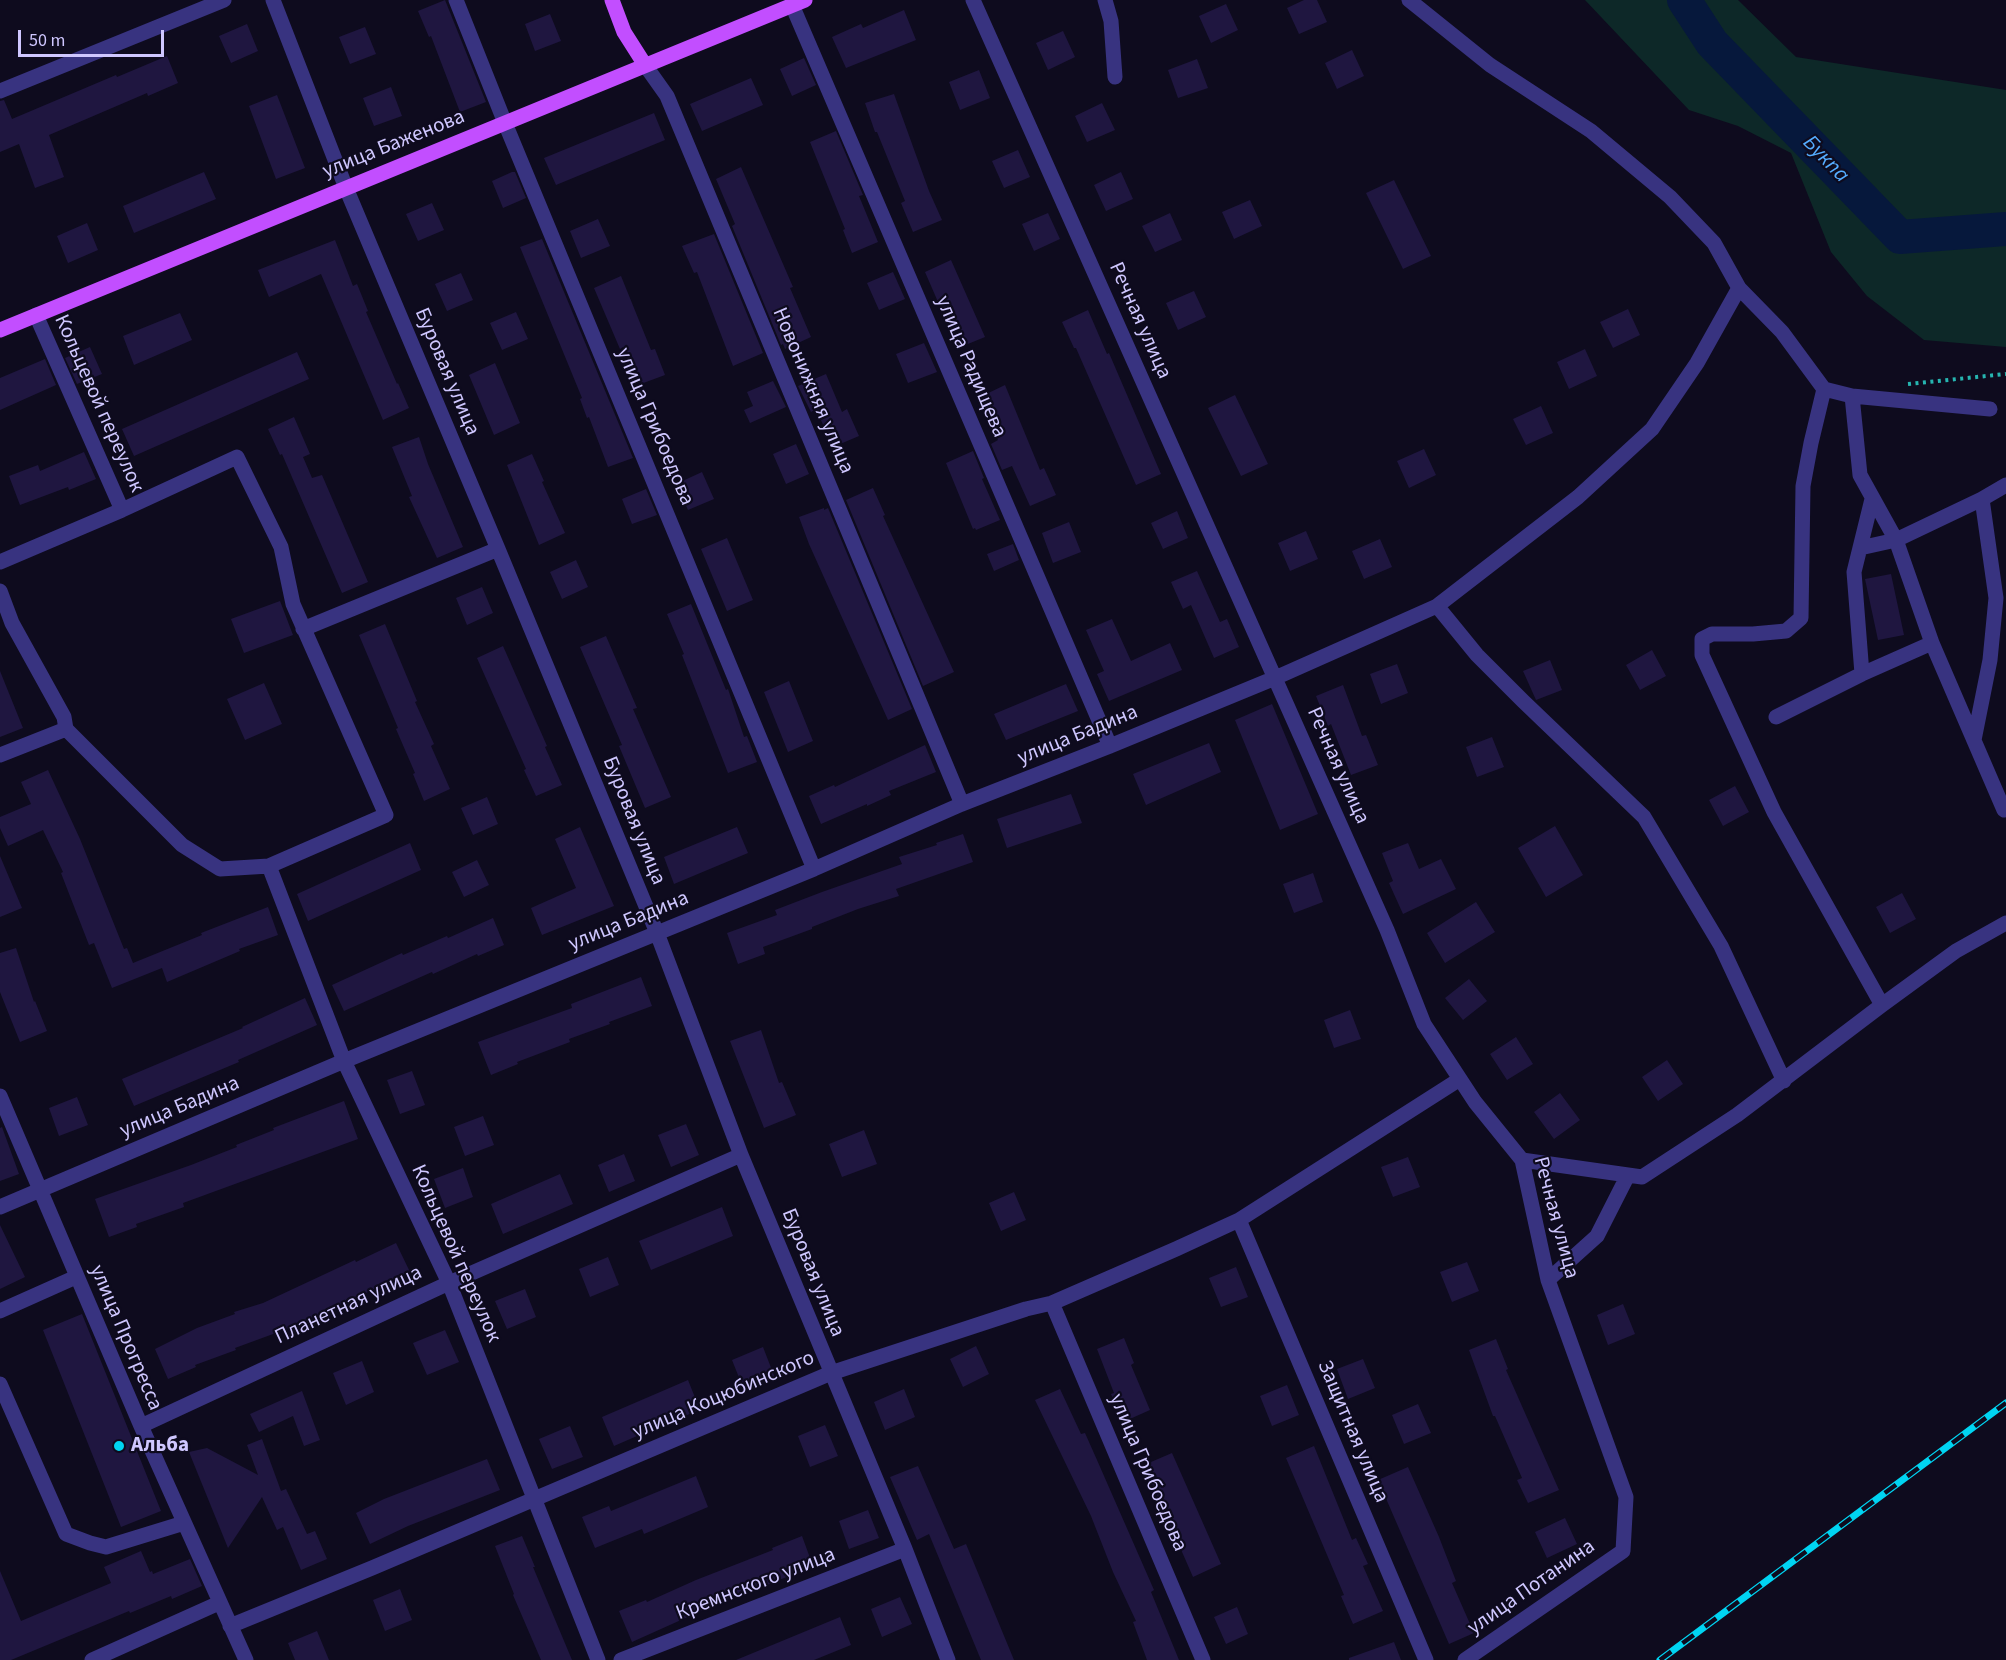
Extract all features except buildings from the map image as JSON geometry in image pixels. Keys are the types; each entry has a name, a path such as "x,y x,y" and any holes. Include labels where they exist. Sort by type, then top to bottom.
{"main road":[{"name":"Новонижняя улица","path":"612,0 624,32 645,65"},
{"name":"улица Баженова","path":"0,330 798,3"}],"street":[{"path":"0,91 224,0"},
{"name":"Буровая улица","path":"273,0 346,188 657,933 741,1155 905,1549 948,1660"},
{"name":"улица Грибоедова","path":"456,0 814,869"},
{"name":"Речная улица","path":"974,0 1387,930 1424,1024 1475,1102 1522,1160 1548,1280 1626,1497 1623,1551"},
{"path":"1105,0 1110,21 1115,77"},
{"path":"1409,0 1490,65 1591,131 1670,197 1714,243 1739,288 1782,332 1824,389 1852,396 1990,409"},
{"name":"улица Радищева","path":"798,3 1110,746"},
{"name":"Новонижняя улица","path":"645,65 667,96 962,804"},
{"name":"улица Бадина","path":"0,1207 344,1061 814,869 962,804 1275,678 1437,606 1578,497 1652,429 1697,363 1739,288"},
{"name":"Кольцевой переулок","path":"36,315 122,510"},
{"path":"1824,389 1803,486 1801,618 1786,631 1712,634 1702,639 1702,655 1774,812 1882,1005"},
{"path":"1852,396 1860,475 1896,540 1932,644 2004,810"},
{"name":"Кольцевой переулок","path":"0,562 122,510 237,457 281,547 293,604 386,815 269,866 220,869 182,845 66,729 64,717 12,623 0,591"},
{"path":"1860,548 1896,540 2006,485"},
{"path":"1862,674 1854,572 1872,499"},
{"path":"1974,740 1990,660 1996,598 1982,499"},
{"path":"303,629 498,549"},
{"path":"1437,606 1477,655 1515,694 1644,817 1722,946 1784,1081"},
{"path":"1776,717 1862,674 1932,644"},
{"path":"0,755 66,729"},
{"name":"Кольцевой переулок","path":"269,866 344,1061 448,1283 598,1660"},
{"path":"1522,1160 1642,1177 1737,1115 1956,951 2006,922"},
{"name":"улица Коцюбинского","path":"230,1626 831,1373 1026,1309 1052,1303 1239,1220 1460,1079"},
{"name":"улица Прогресса","path":"0,1096 76,1277 246,1660"},
{"name":"Планетная улица","path":"141,1426 448,1283 741,1155"},
{"path":"1548,1280 1596,1236 1628,1175"},
{"name":"Защитная улица","path":"1239,1220 1426,1660"},
{"path":"0,1311 76,1277"},
{"name":"улица Грибоедова","path":"1052,1303 1203,1660"},
{"path":"0,1384 66,1534 90,1544 106,1547 184,1523"},
{"name":"Кремнского улица","path":"621,1660 905,1549"},
{"name":"улица Потанина","path":"1465,1660 1623,1551"},
{"path":"92,1660 219,1603"}],"path":[{"path":"1897,386 1920,381 2006,374"}],"green space":[{"path":"1585,0 1738,0 1796,57 2006,90 2006,347 1924,340 1867,296 1831,252 1791,153 1738,126 1689,110"}],"waterway":[{"name":"Букпа","path":"1684,0 1712,43 1900,237 2006,229"}],"railway":[{"path":"1660,1660 2006,1403"}],"place":[{"name":"Альба","path":"119,1446"}]}
